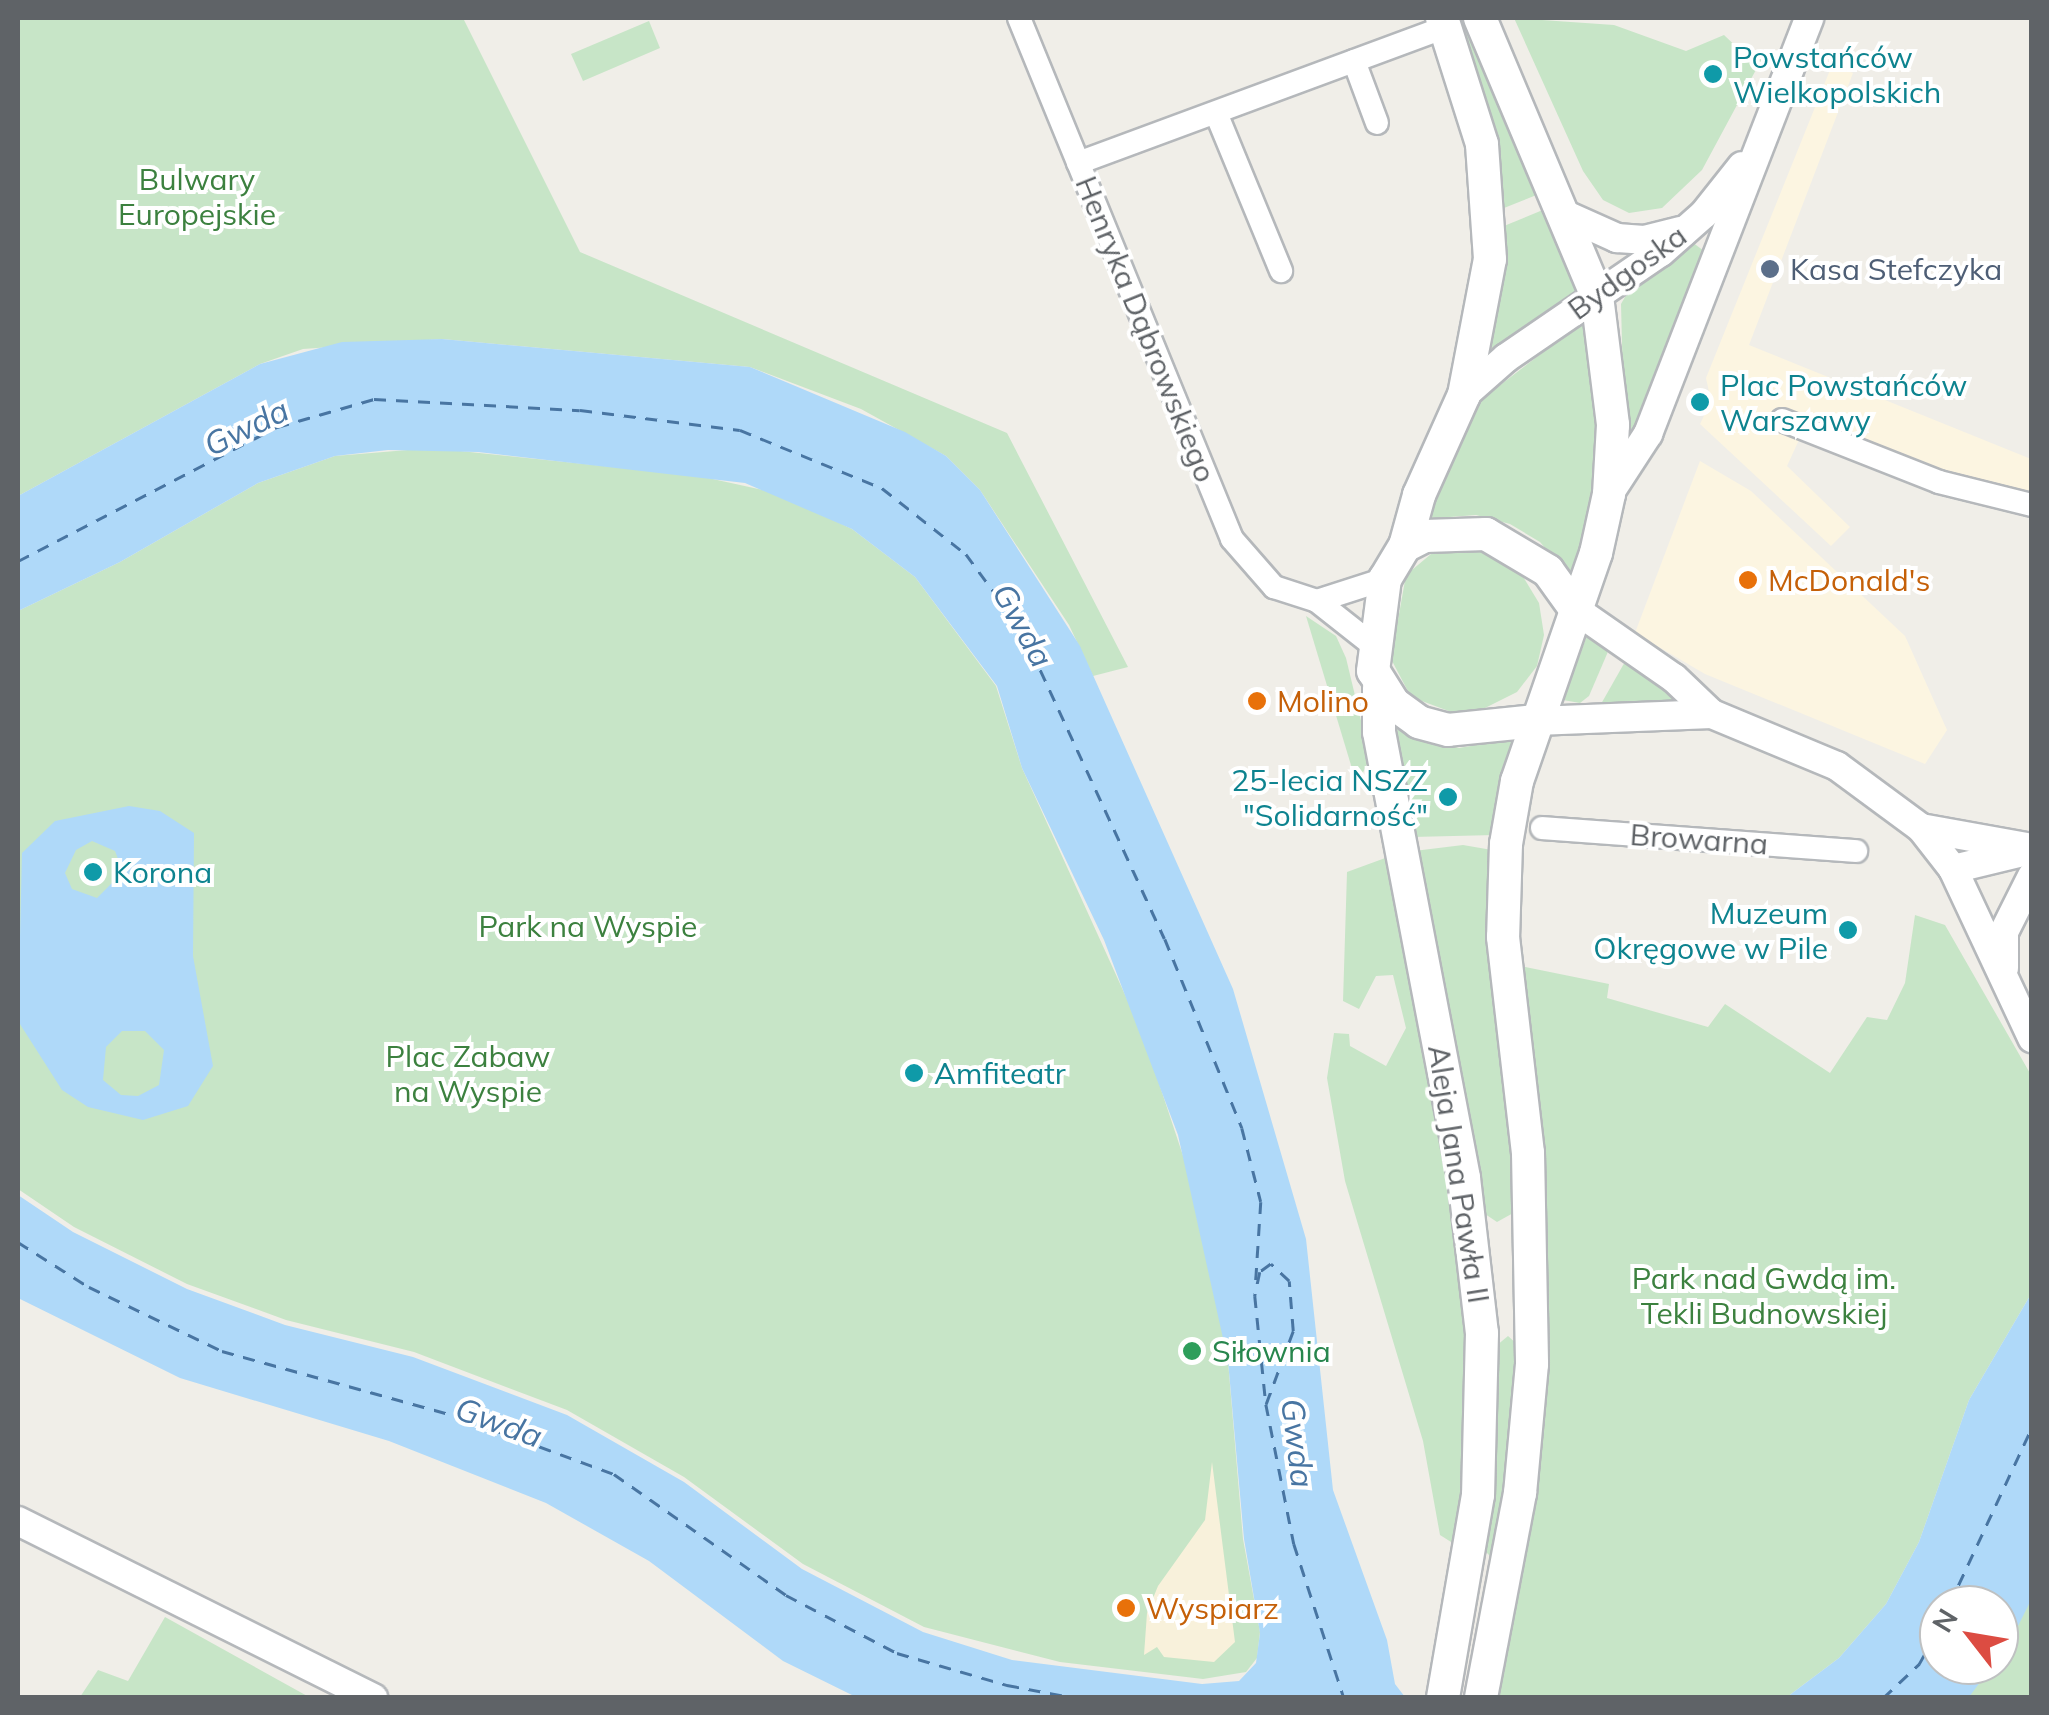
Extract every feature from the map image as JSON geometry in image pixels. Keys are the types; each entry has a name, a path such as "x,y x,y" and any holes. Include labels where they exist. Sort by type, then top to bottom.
{"main road":[{"path":"1444,22 1473,104 1490,218 1482,319 1464,395 1419,496 1406,546 1385,580 1374,646 1379,688 1432,727 1464,732 1536,722 1576,610 1609,494 1612,390 1597,296 1568,216 1480,18"},
{"path":"1406,546 1449,532 1502,540 1548,570 1576,610"},
{"name":"Aleja Jana Pawła II","path":"1379,688 1384,763 1478,1280 1482,1462 1442,1698"},
{"name":"Aleja Jana Pawła II","path":"1483,1684 1526,1444 1534,1277 1528,1153 1504,938 1509,824 1536,722"},
{"path":"1478,1280 1534,1277"}],"street":[{"name":"Henryka Dąbrowskiego","path":"1019,18 1232,539 1274,587 1317,601 1374,646"},
{"name":"Bydgoska","path":"1609,494 1648,434 1809,18"},
{"path":"1078,163 1354,61 1444,22"},
{"path":"1354,61 1376,124"},
{"path":"1216,112 1281,271"},
{"name":"Bydgoska","path":"1464,395 1688,229 1738,174 1766,126"},
{"path":"1568,216 1629,240 1688,229"},
{"path":"1782,420 1938,482 2032,506"},
{"path":"1317,601 1385,580"},
{"path":"1576,610 1674,678 1712,714 1837,766 1922,828 1952,869 2032,1038"},
{"path":"1536,722 1712,714"},
{"name":"Browarna","path":"1542,828 1856,850"},
{"path":"1922,828 2032,849"},
{"path":"1952,869 2032,849"},
{"path":"2010,993 2004,932 2032,876"},
{"path":"18,1521 373,1698"}],"shaded area":[{"path":"1832,65 1853,73 1749,345 2031,459 2031,505 1804,429 1787,466 1850,527 1831,546 1700,424 1711,401 1706,378"},
{"path":"1700,461 1751,491 1905,636 1947,730 1925,764 1705,674 1635,633"}],"green space":[{"name":"Bulwary Europejskie","path":"18,18 463,18 580,252 1007,433 1128,667 1093,676 1069,625 980,490 946,456 861,409 750,367 442,339 303,349 260,364 18,496"},
{"path":"1455,18 1465,18 1544,192 1504,208 1485,98"},
{"path":"1514,18 1614,25 1686,51 1724,35 1744,54 1765,53 1702,170 1662,208 1629,213 1603,200 1583,171"},
{"path":"649,21 660,48 583,81 571,54"},
{"path":"1550,207 1581,291 1491,353 1504,226"},
{"path":"1692,242 1708,254 1625,462 1621,304 1629,290"},
{"path":"1589,317 1599,386 1596,484 1574,582 1540,542 1510,524 1476,515 1424,519 1482,399"},
{"name":"Park na Wyspie","path":"432,448 699,476 776,493 852,529 915,577 996,686 1022,768 1142,1032 1196,1195 1228,1361 1243,1539 1260,1632 1257,1658 1246,1672 1203,1679 1060,1662 924,1627 803,1564 684,1477 567,1410 414,1352 286,1320 187,1284 74,1227 18,1189 18,611 120,562 258,483 335,456"},
{"path":"1464,549 1485,552 1522,575 1539,603 1544,635 1537,666 1517,692 1477,712 1454,713 1411,697 1391,659 1406,575 1431,554"},
{"path":"1306,616 1336,636 1346,658 1370,758 1357,785"},
{"path":"1588,633 1609,647 1607,654 1589,696 1580,703 1563,700"},
{"path":"1626,660 1698,709 1601,704"},
{"path":"1397,729 1459,748 1517,738 1495,835 1412,837"},
{"path":"1463,845 1492,850 1515,1212 1497,1222 1482,1212 1414,851"},
{"path":"1388,857 1461,1231 1472,1417 1459,1547 1440,1535 1423,1441 1345,1181 1327,1078 1334,1033 1349,1034 1350,1046 1386,1066 1406,1028 1393,975 1376,976 1359,1009 1343,1001 1347,872"},
{"name":"Park nad Gwdą im. Tekli Budnowskiej","path":"1915,915 1945,925 2031,1075 2031,1294 1969,1400 1919,1542 1886,1604 1839,1658 1787,1697 1481,1698 1526,1444 1505,963 1609,984 1607,998 1708,1027 1725,1004 1830,1073 1867,1017 1887,1020 1905,983"},
{"path":"1508,1336 1518,1345 1513,1448 1490,1556 1485,1551 1496,1346"},
{"path":"2031,1598 2031,1697 1966,1698 1976,1685 2019,1685 2019,1619"},
{"path":"165,1617 309,1697 80,1697 98,1670 128,1681"}],"sand":[{"path":"1212,1462 1235,1642 1214,1662 1164,1657 1157,1647 1144,1655 1147,1613 1158,1586 1205,1520"}],"water":[{"name":"Gwda","path":"442,339 750,367 905,432 946,456 980,490 1080,646 1233,989 1306,1239 1333,1490 1387,1640 1395,1684 1405,1697 856,1697 783,1661 649,1561 546,1503 389,1441 180,1378 18,1298 18,1195 73,1232 187,1289 285,1325 413,1357 567,1415 684,1482 802,1569 923,1632 1012,1660 1202,1684 1239,1681 1256,1663 1260,1633 1244,1539 1228,1361 1178,1135 1104,940 1022,768 997,686 915,577 852,529 745,483 478,452 388,450 335,456 258,483 120,562 18,611 18,496 260,364 342,342"},
{"path":"129,806 160,811 194,833 193,956 213,1066 188,1106 143,1120 88,1107 62,1090 18,1021 22,853 55,821","holes":["92,841 115,851 123,872 97,898 72,889 65,873 76,850","122,1031 145,1031 164,1050 159,1085 138,1096 121,1095 103,1080 106,1047"]},
{"path":"2031,1294 2031,1600 2019,1624 2019,1585 1919,1585 1919,1685 1978,1685 1969,1697 1787,1697 1839,1658 1886,1604 1919,1542 1969,1400"}],"ferry route":[{"path":"18,561 277,427 374,399 580,410 740,430 882,488 966,554 1022,630 1165,939 1242,1128 1261,1202 1256,1280"},
{"path":"18,1242 89,1287 222,1351 457,1416 614,1474 786,1595 897,1653 1007,1685 1076,1698"},
{"path":"1266,1404 1293,1331 1289,1281 1271,1264 1260,1272 1255,1296 1266,1404 1294,1544 1344,1698"},
{"path":"1958,1585 2032,1427"},
{"path":"1883,1698 1919,1664"}],"place":[{"name":"Powstańców Wielkopolskich","path":"1713,74"},
{"name":"Kasa Stefczyka","path":"1770,269"},
{"name":"Plac Powstańców Warszawy","path":"1700,402"},
{"name":"McDonald's","path":"1748,580"},
{"name":"Molino","path":"1257,701"},
{"name":"25-lecia NSZZ \"Solidarność\"","path":"1448,797"},
{"name":"Korona","path":"93,872"},
{"name":"Muzeum Okręgowe w Pile","path":"1848,930"},
{"name":"Amfiteatr","path":"914,1073"},
{"name":"Siłownia","path":"1192,1351"},
{"name":"Wyspiarz","path":"1126,1608"}],"park label":[{"name":"Plac Zabaw na Wyspie","path":"468,1073"}]}
